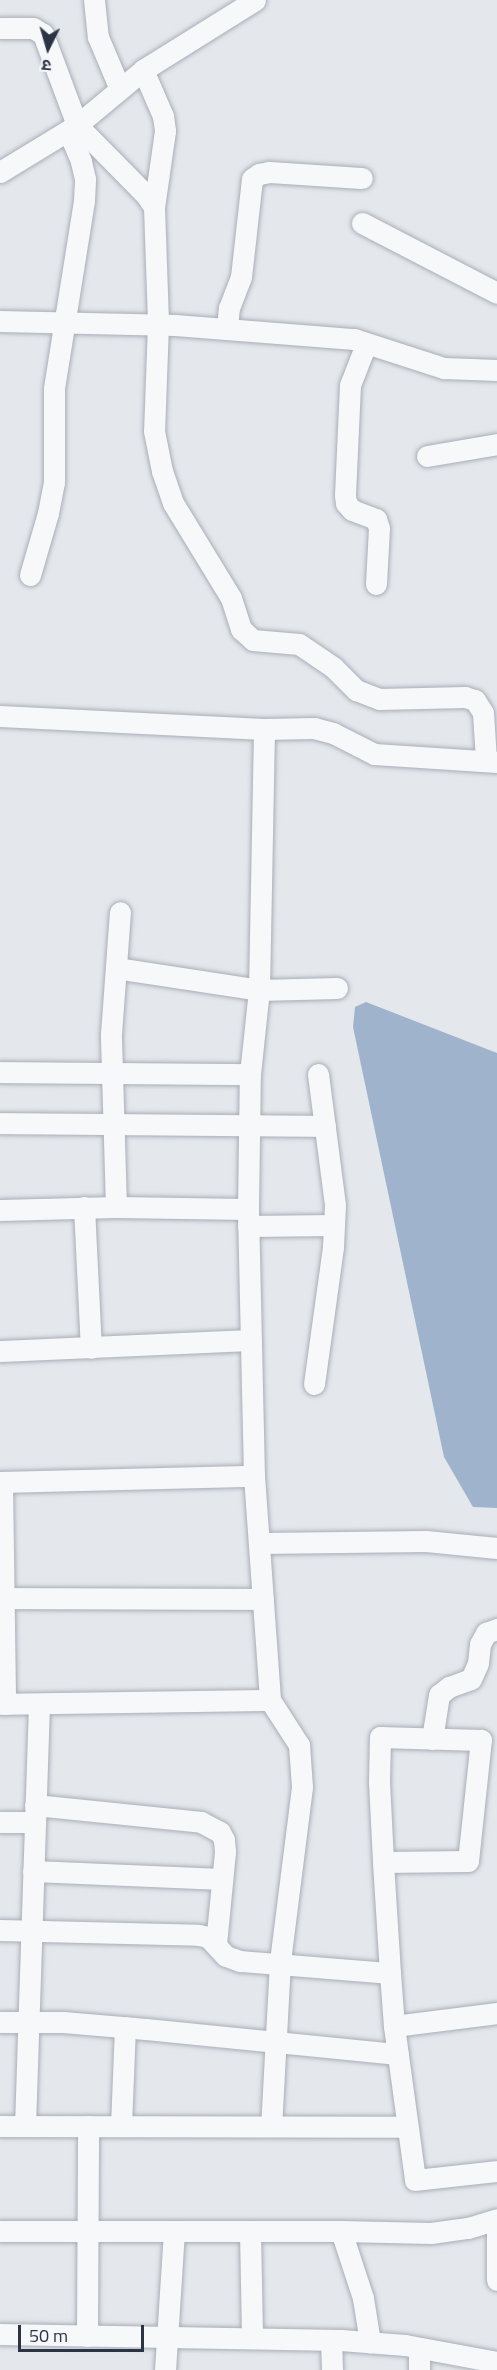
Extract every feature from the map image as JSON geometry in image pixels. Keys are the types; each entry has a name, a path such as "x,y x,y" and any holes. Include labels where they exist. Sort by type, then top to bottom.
{"street":[{"path":"94,0 98,37 120,90"},
{"path":"0,172 73,128 143,70 255,0"},
{"path":"0,28 33,28 43,34 73,128 85,179 84,200 54,388 54,482 48,513 30,575"},
{"path":"0,716 326,730 374,754 492,761 483,713 475,700 465,696 379,699 356,690 333,667 299,645 281,641 262,643 246,636 231,598 173,503 162,471 154,431 158,324 154,207 165,132 163,117 143,70"},
{"path":"73,128 146,195 154,207"},
{"path":"227,329 229,308 241,277 252,179 259,174 269,172 362,178"},
{"path":"362,223 497,293"},
{"path":"0,321 158,324 354,339 444,368 497,370"},
{"path":"366,344 350,385 345,495 346,503 352,510 375,519 379,528 376,584"},
{"path":"427,456 497,444"},
{"path":"264,729 259,990 250,1074 252,1126 248,1217 254,1476 270,1700 299,1745 302,1786 280,1962 271,2126"},
{"path":"116,1207 111,1034 120,912"},
{"path":"116,968 259,990 337,988"},
{"path":"0,1072 250,1074"},
{"path":"314,1384 322,1339 334,1225 332,1168 318,1074"},
{"path":"0,1123 325,1126"},
{"path":"0,1227 0,1210 84,1207 116,1207 334,1225"},
{"path":"84,1207 91,1348"},
{"path":"0,1351 251,1340"},
{"path":"254,1476 1,1482 2,1704 270,1700"},
{"path":"260,1543 426,1541 497,1548"},
{"path":"2,1598 263,1599"},
{"path":"432,1739 439,1695 448,1688 471,1679 478,1663 480,1644 486,1633 497,1629"},
{"path":"25,2126 39,1704"},
{"path":"383,1862 468,1861 489,1741 380,1737 379,1782 383,1862 394,2026 415,2180 497,2170"},
{"path":"0,1822 35,1813 213,1826 224,1840 216,1944"},
{"path":"33,1871 222,1879"},
{"path":"0,1930 198,1935 208,1937 226,1956 240,1961 280,1962 390,1973"},
{"path":"394,2026 497,2013"},
{"path":"0,2022 63,2022 398,2054"},
{"path":"121,2126 125,2027"},
{"path":"0,2126 407,2127"},
{"path":"87,2336 88,2126"},
{"path":"0,2231 449,2232 497,2219"},
{"path":"341,2230 363,2298 370,2342"},
{"path":"165,2370 169,2337 174,2231"},
{"path":"250,2231 252,2338"},
{"path":"497,2233 497,2280"},
{"path":"0,2334 370,2342 497,2362"},
{"path":"331,2340 332,2370"},
{"path":"419,2348 419,2370"}],"water":[{"path":"366,1002 497,1053 497,1508 473,1507 444,1457 353,1027 355,1007"}]}
